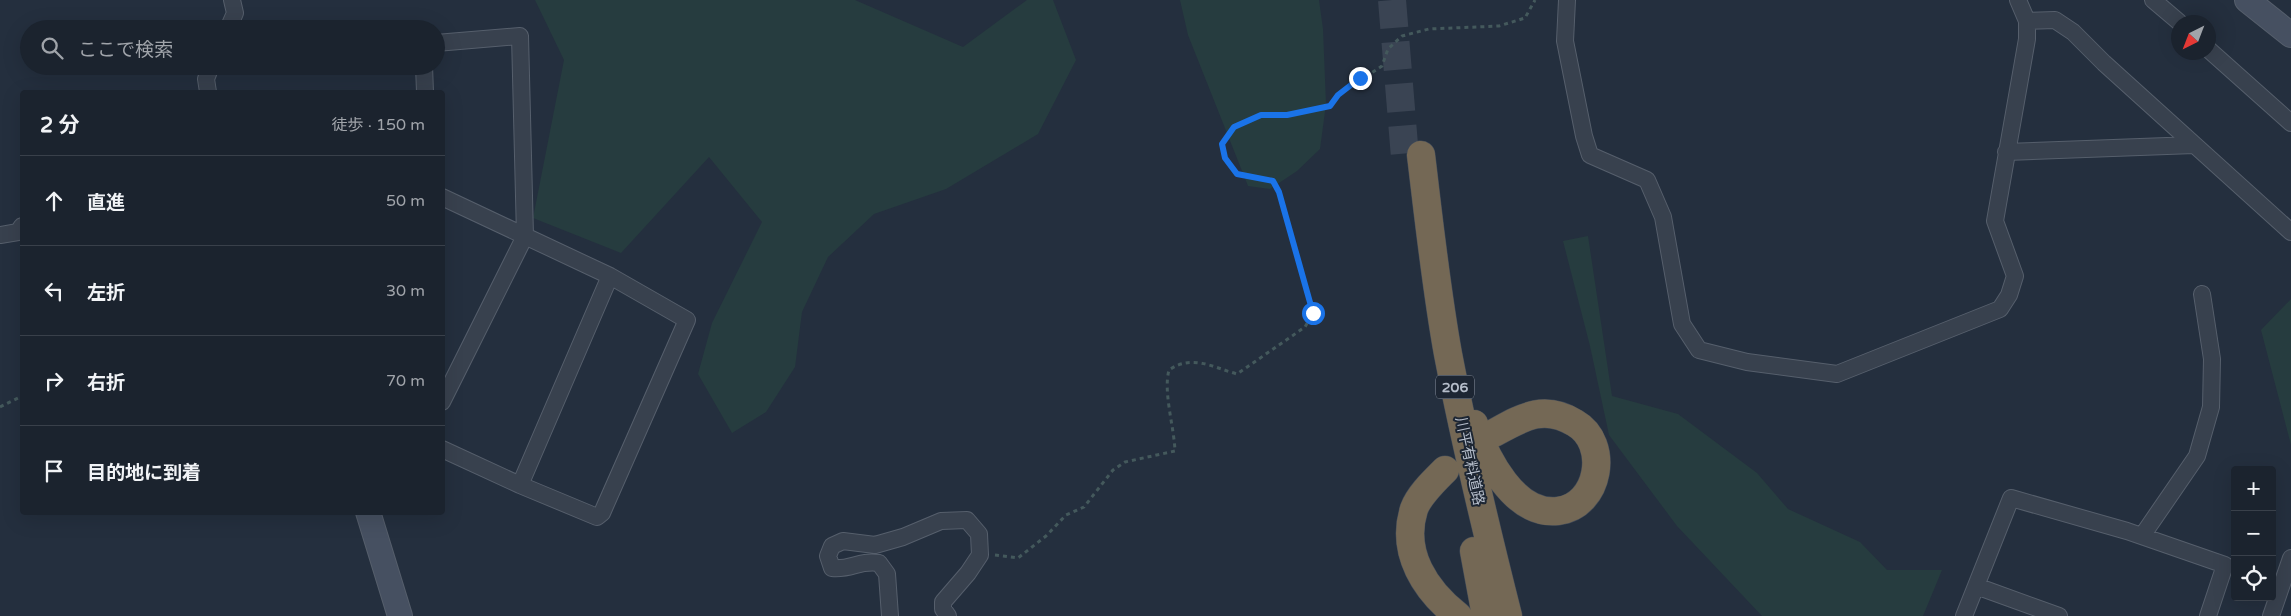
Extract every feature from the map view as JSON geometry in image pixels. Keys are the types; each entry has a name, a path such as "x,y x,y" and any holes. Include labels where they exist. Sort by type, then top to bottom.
{"highway":[{"name":"川平有料道路","path":"1497,616 1450,461 1421,270 1413,156 1448,352 1477,493 1508,616"},
{"path":"1448,352 1478,435 1492,465 1520,499 1540,509 1559,511 1575,504 1589,492 1596,473 1598,455 1593,442 1583,428 1552,413 1535,414 1494,433"},
{"path":"1450,461 1414,508 1411,527 1412,550 1425,584 1441,603 1458,616"},
{"path":"1450,461 1486,616"}],"street":[{"path":"232,0 235,13 232,20"},
{"path":"1567,0 1565,41 1584,136 1590,155 1647,180 1663,216 1682,324 1699,350 1747,362 1837,374 2000,309 2009,295 2015,276 1995,221 2027,39 2027,21 2018,0"},
{"path":"2154,0 2171,15"},
{"path":"2261,4 2291,35"},
{"path":"2027,21 2055,20 2074,32 2104,64 2291,232"},
{"path":"445,42 520,36 525,236 445,396"},
{"path":"2216,56 2291,123"},
{"path":"208,75 206,79 208,90"},
{"path":"424,75 425,90"},
{"path":"2006,152 2194,145"},
{"path":"445,198 610,276 687,320 602,513 597,517 520,485 445,450"},
{"path":"0,235 18,232 20,229"},
{"path":"520,485 610,276"},
{"path":"2142,536 2197,456 2211,407 2212,359 2202,294"},
{"path":"1964,616 2011,498 2142,536 2225,566 2208,616"},
{"path":"369,515 400,616"},
{"path":"890,616 887,574 879,563 864,561 845,569 832,568 828,556 832,546 843,541 875,545 903,537 941,521 967,520 979,534 980,553 968,574 943,602 943,609 948,616"},
{"path":"2270,616 2291,558"},
{"path":"1976,586 2059,616"}],"path":[{"path":"980,553 1018,558 1046,536 1066,515 1084,508 1113,470 1125,462 1175,451 1174,428 1166,382 1169,370 1180,362 1196,362 1237,374 1305,327 1313,313 1279,192 1273,181 1237,174 1225,158 1222,144 1234,127 1261,115 1287,115 1330,106 1338,95 1382,66 1388,49 1402,36 1429,30 1499,26 1524,18 1535,0"},
{"path":"0,407 20,397"}],"green space":[{"path":"535,0 855,0 963,47 1027,0 1053,0 1076,60 1038,134 946,189 874,214 828,257 802,312 795,367 766,412 732,433 698,374 712,323 762,222 709,157 621,253 533,218 564,60"},
{"path":"1180,0 1319,0 1323,29 1326,104 1320,149 1297,171 1270,189 1248,186 1188,35"},
{"path":"1588,236 1612,396 1678,414 1757,473 1788,509 1860,542 1887,570 1942,570 1923,616 1762,616 1677,526 1609,435 1590,346 1563,241"},
{"path":"2291,299 2291,445 2261,330"}],"tunnel":[{"path":"1392,0 1405,157"}],"route":[{"path":"1313,313 1279,192 1273,181 1237,174 1225,158 1222,144 1234,127 1261,115 1287,115 1330,106 1338,95 1360,78"}]}
